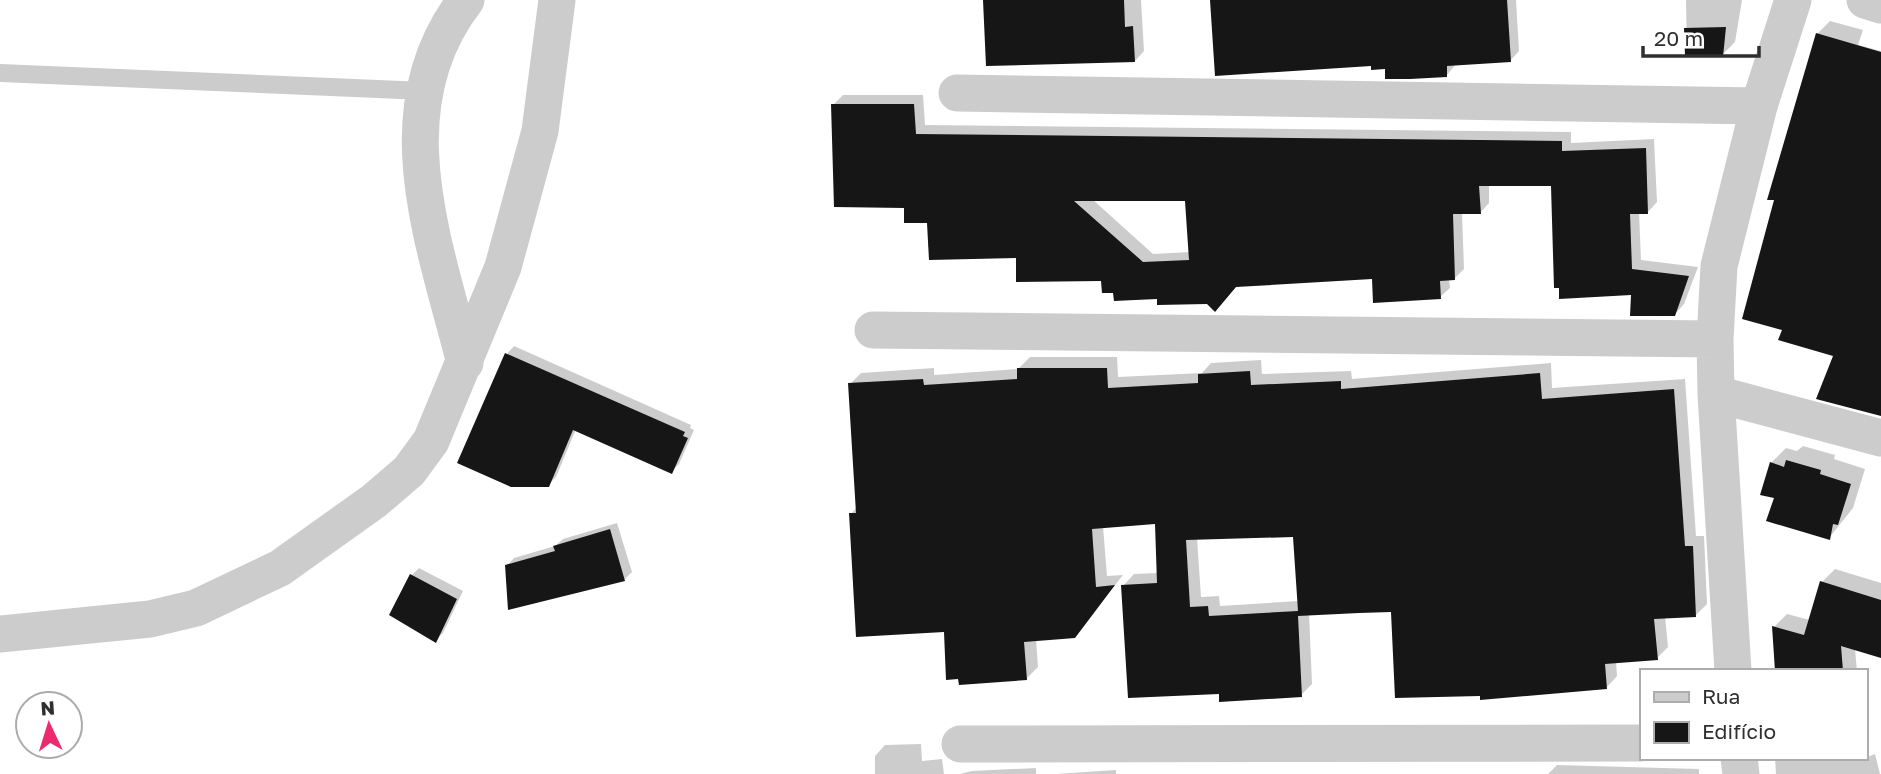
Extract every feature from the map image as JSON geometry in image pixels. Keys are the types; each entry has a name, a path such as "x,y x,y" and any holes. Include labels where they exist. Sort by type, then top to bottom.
{"street":[{"path":"465,363 422,192 419,137 427,73 445,27 466,0"},
{"path":"0,634 150,620 196,608 280,568 374,501 409,471 431,441 503,267 540,131 557,0"},
{"path":"1733,669 1716,394 1715,339 1719,266 1759,106 1793,0"},
{"path":"1865,0 1881,5"},
{"path":"957,93 1759,106"},
{"path":"873,330 1715,339"},
{"path":"1716,394 1881,438"},
{"path":"960,744 1640,743"}],"lane":[{"path":"0,73 425,91"}],"building":[{"path":"983,0 1124,0 1125,27 1133,26 1135,62 986,66"},
{"path":"1210,0 1507,0 1511,62 1447,66 1447,77 1410,79 1385,79 1385,69 1371,70 1371,66 1215,76"},
{"path":"1726,27 1723,57 1685,56 1684,28"},
{"path":"1816,33 1881,52 1881,416 1816,399 1833,356 1778,340 1782,330 1742,319 1774,200 1767,200"},
{"path":"831,104 914,104 916,134 1562,141 1562,151 1646,148 1648,214 1630,214 1632,269 1689,276 1675,316 1630,316 1631,295 1559,299 1559,288 1554,288 1551,186 1479,186 1481,214 1453,214 1455,280 1440,281 1441,299 1373,303 1372,279 1236,287 1215,312 1207,304 1157,305 1157,299 1114,301 1113,293 1102,293 1101,281 1016,282 1016,258 929,260 927,223 904,223 904,208 834,207","holes":["1074,201 1185,201 1189,260 1143,262"]},
{"path":"505,353 685,432 683,436 688,438 672,474 573,430 549,487 511,487 457,463"},
{"path":"1017,368 1107,368 1108,388 1198,383 1198,374 1250,371 1251,385 1341,381 1341,389 1540,373 1542,399 1674,389 1685,546 1693,546 1696,617 1654,619 1658,660 1605,664 1607,689 1480,700 1480,696 1395,698 1391,612 1298,616 1302,697 1219,702 1219,694 1128,698 1121,585 1157,583 1155,524 1092,529 1096,587 1115,585 1075,638 1024,642 1027,680 959,685 958,679 946,680 944,632 856,637 849,513 856,513 848,383 923,379 924,385 1017,379","holes":["1293,537 1298,611 1209,616 1208,606 1190,607 1186,540"]},
{"path":"1786,460 1821,470 1820,474 1851,484 1838,525 1833,524 1830,540 1766,521 1774,498 1760,495 1770,462 1784,467"},
{"path":"610,529 625,581 508,610 505,565 555,551 553,546"},
{"path":"410,574 457,599 436,643 389,615"},
{"path":"1820,581 1881,600 1881,658 1841,646 1843,669 1775,669 1772,626 1804,635"}]}
